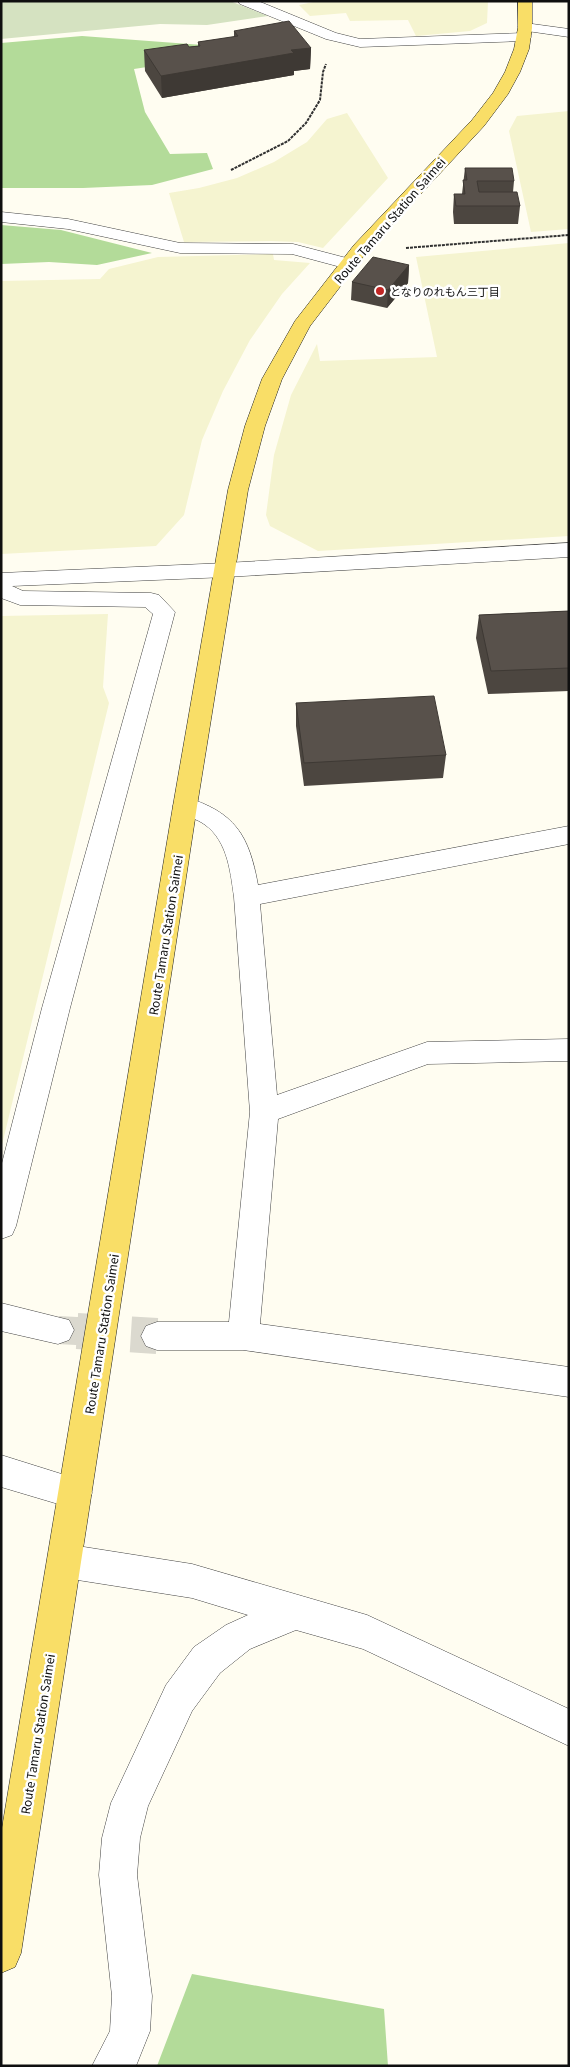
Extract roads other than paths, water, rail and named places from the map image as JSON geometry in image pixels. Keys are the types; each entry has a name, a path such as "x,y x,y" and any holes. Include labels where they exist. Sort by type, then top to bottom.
{"main road":[{"name":"Route Tamaru Station Saimei","path":"1,1953 140,1098 185,806 238,490 254,426 272,379 301,325 354,256 478,123 493,104 514,65 525,22"}],"street":[{"path":"245,1 344,40 360,43 525,22 569,33"},
{"path":"1,217 68,224 180,248 293,250 354,256"},
{"path":"1,580 226,570 569,550"},
{"path":"1,590 20,598 151,600 164,612 56,1008 1,1226"},
{"path":"185,806 210,817 226,832 237,848 244,870 247,896 264,1112 243,1336"},
{"path":"247,896 569,835"},
{"path":"264,1112 427,1053 569,1050"},
{"path":"1,1317 58,1330"},
{"path":"157,1336 243,1336 569,1382"},
{"path":"1,1471 75,1493"},
{"path":"64,1561 192,1581 367,1633 569,1728"},
{"path":"112,2066 120,2056 130,2031 132,1996 118,1875 121,1838 130,1803 179,1698 207,1660 238,1637 296,1612"}],"tunnel":[{"path":"58,1330 97,1332"},
{"path":"77,1331 157,1336"}],"place":[{"name":"となりのれもん三丁目","path":"380,291"}]}
